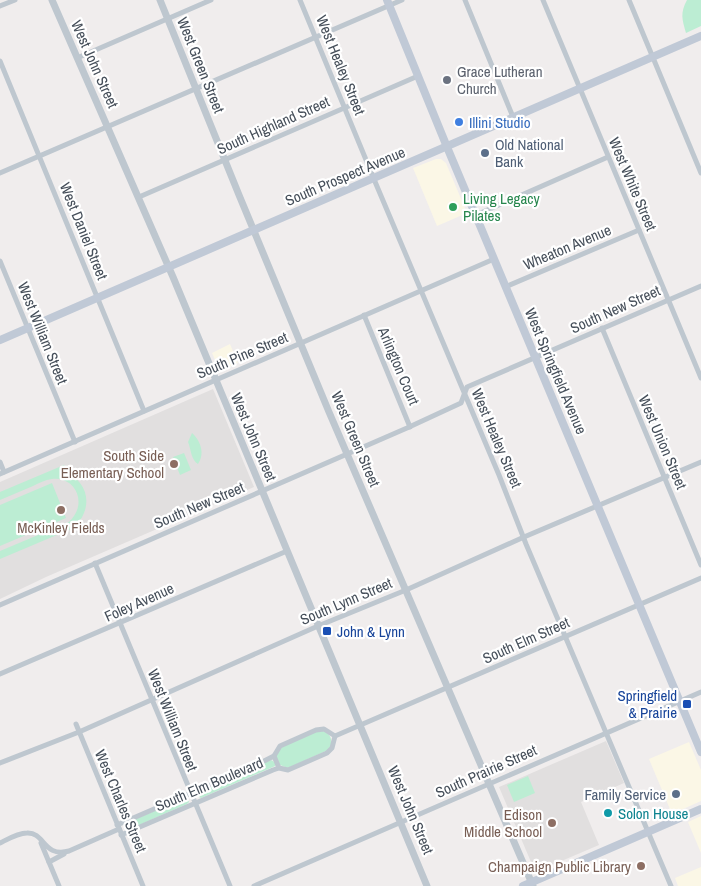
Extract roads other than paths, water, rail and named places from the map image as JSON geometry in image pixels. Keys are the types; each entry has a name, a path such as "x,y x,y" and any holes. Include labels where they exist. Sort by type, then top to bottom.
{"main road":[{"name":"West Springfield Avenue","path":"388,3 505,287 701,752"},
{"name":"South Prospect Avenue","path":"0,340 701,36"},
{"path":"522,886 532,884 701,809"}],"street":[{"path":"0,6 15,0"},
{"name":"West John Street","path":"52,0 139,197 427,886"},
{"name":"West Green Street","path":"160,0 301,344 532,884"},
{"path":"77,58 211,0"},
{"name":"West Healey Street","path":"300,0 671,886"},
{"path":"0,173 316,38 388,3 402,0"},
{"path":"465,0 513,117"},
{"name":"West White Street","path":"543,0 701,378"},
{"path":"629,0 701,173"},
{"name":"West Daniel Street","path":"0,61 144,411"},
{"name":"South Highland Street","path":"139,197 418,76"},
{"path":"476,216 608,157"},
{"name":"Wheaton Avenue","path":"505,287 639,230"},
{"name":"South Pine Street","path":"2,473 494,259"},
{"name":"West William Street","path":"0,261 75,442"},
{"name":"South New Street","path":"0,605 410,427 460,404 467,387 701,286"},
{"name":"Arlington Court","path":"364,316 410,427"},
{"name":"West Union Street","path":"602,328 701,564"},
{"path":"0,462 2,473"},
{"name":"South Lynn Street","path":"0,764 79,732 318,626 406,590 524,537 701,462"},
{"name":"Foley Avenue","path":"0,674 287,551"},
{"name":"West William Street","path":"95,563 230,886"},
{"name":"South Elm Street","path":"360,725 701,578"},
{"name":"South Prairie Street","path":"254,886 701,692"},
{"name":"West Charles Street","path":"76,724 143,886"},
{"path":"334,736 360,725"},
{"name":"South Elm Boulevard","path":"49,862 69,851 119,830 194,803 279,768 288,770 329,752 332,748 334,736 328,731 320,729 280,746 274,756 190,793 119,830"},
{"name":"South Elm Boulevard","path":"274,756 279,768"},
{"path":"0,843 25,832 39,837 48,848 57,853 69,851"},
{"path":"39,837 59,886"}],"place":[{"name":"Grace Lutheran Church","path":"447,80"},
{"name":"Illini Studio","path":"459,122"},
{"name":"Old National Bank","path":"485,153"},
{"name":"Living Legacy Pilates","path":"453,207"},
{"name":"South Side Elementary School","path":"174,464"},
{"name":"McKinley Fields","path":"61,510"},
{"name":"John & Lynn","path":"327,631"},
{"name":"Springfield & Prairie","path":"687,704"},
{"name":"Family Service","path":"676,794"},
{"name":"Solon House","path":"608,813"},
{"name":"Edison Middle School","path":"552,823"},
{"name":"Champaign Public Library","path":"641,866"}]}
